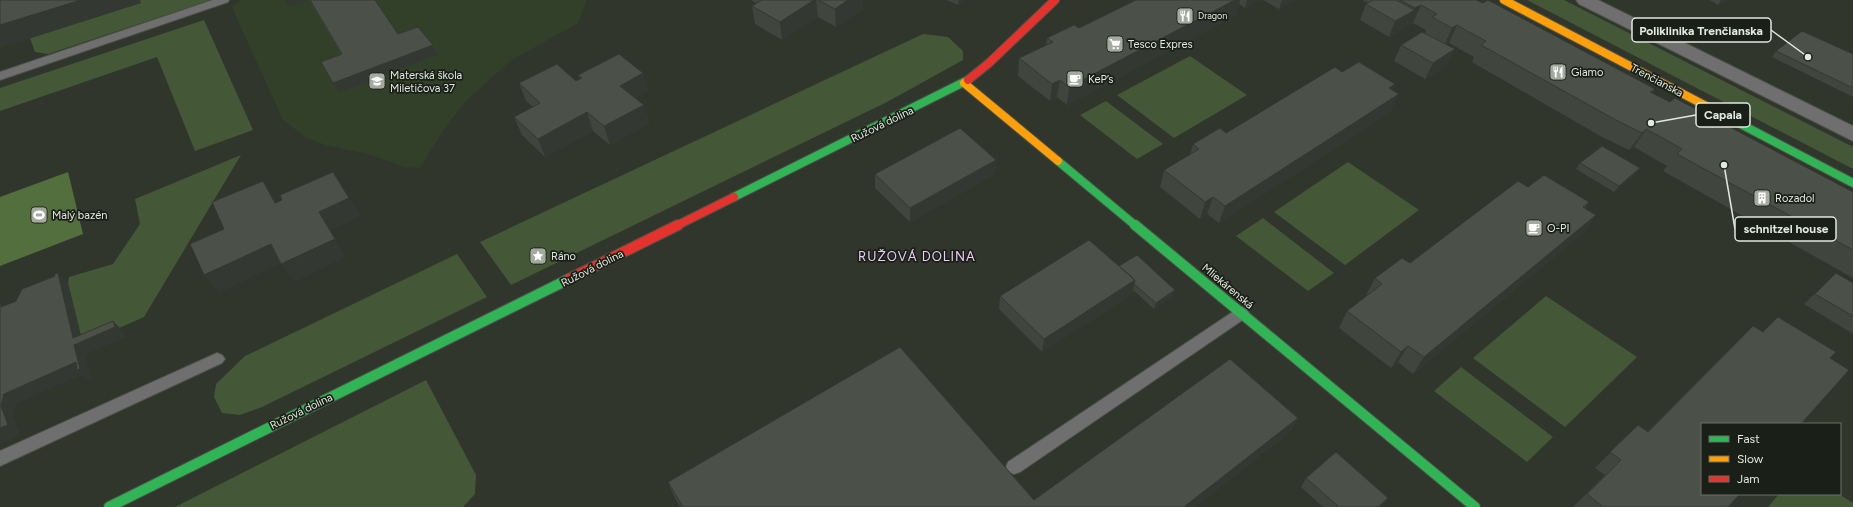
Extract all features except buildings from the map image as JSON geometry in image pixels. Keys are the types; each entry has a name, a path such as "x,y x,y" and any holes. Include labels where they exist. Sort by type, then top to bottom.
{"street":[{"name":"Ružová dolina","path":"109,507 964,83 989,64 1055,0"},
{"name":"Trenčianska","path":"1504,0 1853,183"},
{"path":"1585,0 1853,134"},
{"name":"Mliekárenská","path":"964,83 1475,507"}],"lane":[{"path":"0,76 224,0"},
{"path":"1014,467 1242,313"},
{"path":"0,458 217,359"}],"shaded area":[{"path":"140,0 211,0 48,54 35,52 30,38 140,3"},
{"name":"Materská škola Miletičova 37","path":"241,0 587,0 578,23 510,61 466,101 444,129 420,168 405,167 371,155 326,145 307,138 283,120 235,14 233,6"},
{"path":"1527,0 1564,0 1853,147 1853,169"},
{"path":"204,20 253,130 195,151 157,57 0,111 0,88"},
{"path":"923,34 948,37 963,51 963,60 887,102 511,285 480,242"},
{"path":"1190,56 1247,95 1174,138 1117,95"},
{"path":"1106,101 1163,144 1137,159 1080,115"},
{"path":"241,155 144,317 83,344 68,283 69,277 113,264 140,224 135,199"},
{"path":"1348,162 1419,210 1345,265 1274,212"},
{"name":"Malý bazén","path":"68,172 83,234 0,266 0,197"},
{"path":"1263,218 1334,273 1308,291 1236,236"},
{"path":"457,254 487,297 262,407 240,415 222,413 214,397 216,384 245,356"},
{"path":"1546,296 1637,357 1565,427 1473,358"},
{"path":"1461,367 1553,437 1527,462 1434,391"},
{"path":"426,380 476,475 475,494 463,507 175,507"},
{"path":"1778,495 1841,495 1853,503 1853,507 1768,507"}],"traffic: fast":[{"path":"734,197 968,80"},
{"path":"1731,119 1853,183"},
{"path":"1058,161 1475,507"},
{"path":"109,507 569,279"}],"traffic: slow":[{"path":"1504,0 1731,119"},
{"path":"964,83 1058,161"}],"traffic: jam":[{"path":"968,80 989,63 1055,0"},
{"path":"569,279 734,197"}],"place":[{"name":"Dragon","path":"1185,16"},
{"name":"Tesco Expres","path":"1115,44"},
{"name":"Poliklinika Trenčianska","path":"1808,57"},
{"name":"Giamo","path":"1558,72"},
{"name":"KeP’s","path":"1075,79"},
{"name":"Materská škola Miletičova 37","path":"377,81"},
{"name":"Capala","path":"1651,123"},
{"name":"schnitzel house","path":"1724,165"},
{"name":"Rozadol","path":"1762,198"},
{"name":"Malý bazén","path":"39,215"},
{"name":"O-PI","path":"1534,228"},
{"name":"Ráno","path":"538,256"}],"district":[{"name":"RUŽOVÁ DOLINA","path":"917,256"}]}
